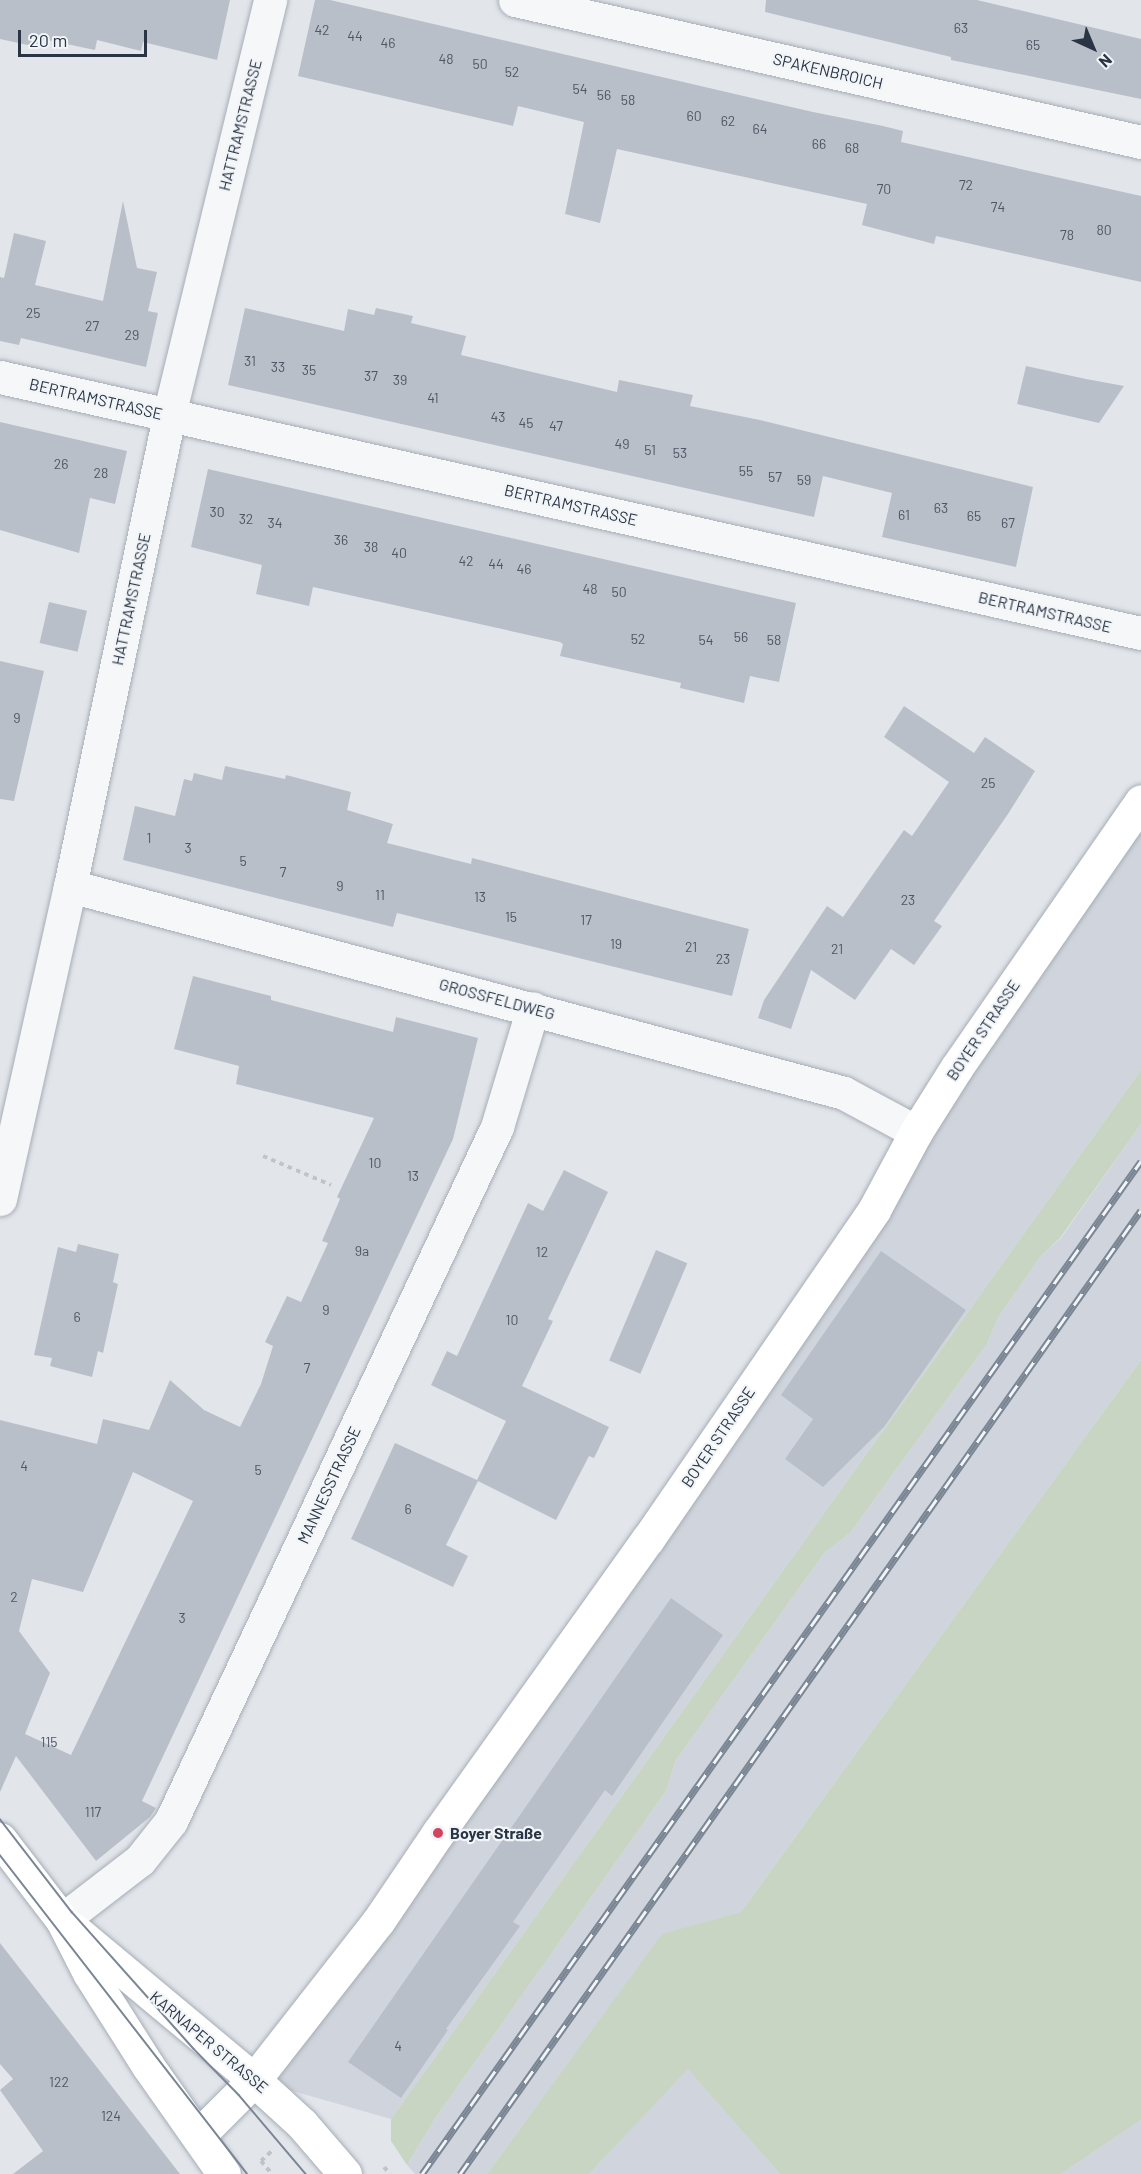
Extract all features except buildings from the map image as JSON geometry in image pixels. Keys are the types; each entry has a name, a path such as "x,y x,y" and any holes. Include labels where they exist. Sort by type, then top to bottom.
{"street":[{"name":"HATTRAMSTRASSE","path":"0,1199 70,886 169,415 270,0"},
{"name":"SPAKENBROICH","path":"515,0 1141,142"},
{"name":"BERTRAMSTRASSE","path":"0,377 1141,633"},
{"name":"BOYER STRASSE","path":"198,2136 254,2080 379,1920 438,1833 648,1539 874,1210 916,1132 957,1067 1141,801"},
{"name":"GROSSFELDWEG","path":"70,886 844,1093 916,1132"},
{"name":"MANNESSTRASSE","path":"62,1920 140,1860 171,1821 497,1127 533,1008"},
{"name":"KARNAPER STRASSE","path":"0,1839 62,1920 89,1973 148,2066 224,2174"},
{"name":"KARNAPER STRASSE","path":"62,1920 254,2080 302,2124 345,2174"}],"path":[{"path":"263,1156 331,1185"},
{"path":"261,2161 273,2174"}],"shaded area":[{"path":"1141,801 1141,1070 391,2119 254,2080"},
{"path":"1141,1124 1141,1360 741,1912 662,1935 487,2174 415,2174 407,2165 436,2117 666,1791 676,1760 825,1552 850,1533 987,1344 999,1316 1040,1257 1061,1238"},
{"path":"688,2068 780,2174 589,2174"},
{"path":"1141,2120 1141,2174 1061,2174"}],"green space":[{"path":"1141,1070 1141,1124 1060,1238 1040,1257 999,1316 987,1344 850,1533 825,1552 676,1760 666,1791 436,2117 407,2165 391,2141 391,2119"},
{"path":"1141,1360 1141,2120 1061,2174 780,2174 688,2069 589,2174 487,2174 662,1934 741,1912"}],"tram line":[{"path":"0,1819 72,1912 194,2049 239,2095 306,2174"},
{"path":"0,1855 247,2174"}],"railway":[{"path":"422,2174 1141,1161"},
{"path":"460,2174 1141,1210"}],"place":[{"name":"Boyer Straße","path":"438,1833"}]}
